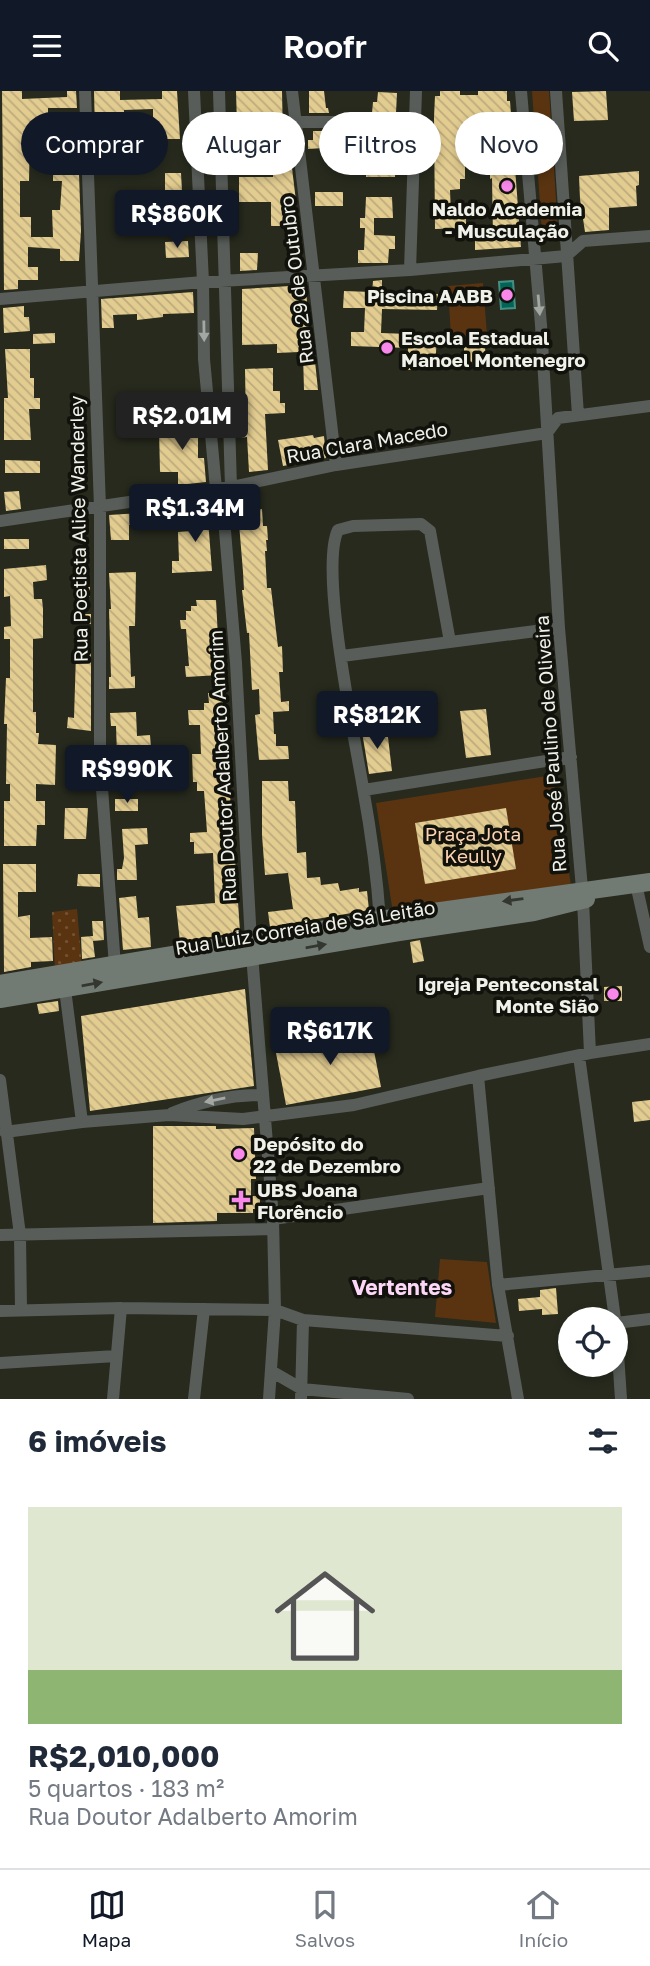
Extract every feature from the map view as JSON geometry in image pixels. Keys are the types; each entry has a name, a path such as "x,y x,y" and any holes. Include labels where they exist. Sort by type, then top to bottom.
{"main road":[{"name":"Rua Luiz Correia de Sá Leitão","path":"0,999 65,989 380,920 582,895 643,883"},
{"name":"Rua Luiz Correia de Sá Leitão","path":"0,985 115,966 534,912 582,895"}],"street":[{"name":"Rua Poetista Alice Wanderley","path":"85,91 100,507 100,761 115,966"},
{"name":"Rua Doutor Adalberto Amorim","path":"194,91 204,359 216,489 223,507 236,663 252,950 273,1224 275,1310 268,1399"},
{"name":"Rua Doutor Adalberto Amorim","path":"219,91 230,487 223,507"},
{"name":"Rua 29 de Outubro","path":"292,91 294,112"},
{"path":"416,91 416,112"},
{"name":"Rua José Paulino de Oliveira","path":"521,91 535,258 559,628 582,895 584,1055 614,1307"},
{"path":"556,91 578,415"},
{"name":"Rua 29 de Outubro","path":"302,175 336,465"},
{"path":"410,270 414,175"},
{"path":"0,299 203,282 410,270 566,256 583,241 650,236"},
{"path":"204,359 227,358"},
{"name":"Rua Clara Macedo","path":"0,521 230,487 336,465 547,433 558,418 650,406"},
{"path":"380,920 332,567 336,534 343,527 421,524 427,527 430,531 450,642"},
{"path":"342,656 559,628"},
{"path":"364,790 571,757"},
{"path":"643,883 650,947"},
{"path":"65,989 82,1122"},
{"path":"5,1132 169,1115 202,1118 265,1117 354,1105 478,1076 650,1044"},
{"path":"478,1076 498,1285 518,1399"},
{"path":"0,1080 20,1235 21,1310"},
{"path":"169,1115 219,1098 263,1095"},
{"path":"0,1235 273,1224 489,1188"},
{"path":"498,1285 650,1271"},
{"path":"0,1311 121,1308 275,1310 303,1320 508,1336"},
{"path":"113,1399 121,1308"},
{"path":"194,1399 204,1309"},
{"path":"628,1321 650,1319"},
{"path":"301,1394 303,1320"},
{"path":"0,1363 116,1356"},
{"path":"271,1371 301,1394 408,1399"},
{"name":"Rua José Paulino de Oliveira","path":"620,1377 621,1399"}],"green space":[{"path":"532,91 549,91 550,112 533,112"},
{"path":"538,175 554,175 558,231 551,238 542,232"},
{"path":"483,283 487,335 451,338 448,286"},
{"name":"Praça Jota Keully","path":"553,775 571,885 393,913 376,803"},
{"path":"77,909 82,967 55,970 52,912"},
{"path":"440,1259 487,1262 496,1323 435,1317"}],"water":[{"name":"Piscina AABB","path":"513,281 515,308 501,309 499,282"}],"building":[{"path":"2,91 22,91 22,99 67,97 67,91 76,91 77,108 21,112 21,175 29,175 29,181 20,181 20,217 31,217 31,237 53,237 52,210 60,210 62,181 53,181 53,175 79,175 79,261 60,261 60,249 28,247 28,267 38,267 38,280 18,280 18,289 4,290"},
{"path":"94,91 120,91 120,100 162,99 162,91 177,91 180,139 168,139 168,112 153,112 153,109 94,112"},
{"path":"236,91 282,91 282,112 237,112"},
{"path":"309,91 324,91 329,112 309,113"},
{"path":"440,91 478,95 478,91 507,91 507,101 510,101 511,112 455,112 455,175 465,175 465,179 460,179 460,189 450,190 451,215 466,215 466,228 435,229 435,175 441,175 441,112 434,112 435,96 440,96"},
{"path":"606,91 608,120 574,121 572,92"},
{"path":"378,92 397,93 396,112 372,112 373,102 377,102"},
{"path":"313,131 319,131 319,148 308,149 308,140 313,140"},
{"path":"639,171 639,185 636,186 637,206 609,208 609,230 585,232 579,176"},
{"path":"181,173 182,191 186,191 187,225 163,225 163,210 155,211 155,192 165,192 165,175"},
{"path":"293,175 296,201 289,201 289,226 271,226 271,202 239,202 239,177"},
{"path":"366,175 395,175 395,177"},
{"path":"490,175 516,175 521,247 475,250 475,237 493,237 492,178 490,179"},
{"path":"315,192 343,192 343,206 315,206"},
{"path":"366,197 392,197 393,218 374,218 374,235 395,236 395,249 389,249 388,263 358,263 358,250 364,250 365,228 360,228 360,218 365,218"},
{"path":"188,241 189,257 166,258 165,242"},
{"path":"240,253 258,253 257,270 240,271"},
{"path":"382,280 382,292 438,294 437,310 382,309 381,333 437,335 435,370 407,370 408,348 351,346 351,332 364,332 365,308 343,308 344,291 372,292 373,281"},
{"path":"306,285 309,342 313,342 318,390 304,390 303,355 299,355 299,352 277,353 277,344 242,345 242,289"},
{"path":"193,292 194,313 163,314 163,317 137,320 137,314 113,315 114,328 102,328 101,299"},
{"path":"24,306 24,317 29,317 30,331 4,333 3,308"},
{"path":"55,333 55,343 33,344 33,334"},
{"path":"485,346 486,366 464,366 464,347"},
{"path":"5,349 30,349 30,378 34,378 34,398 40,398 40,409 29,409 31,440 4,440 4,398 8,398"},
{"path":"273,368 273,391 280,391 280,403 285,403 285,413 265,414 268,470 249,472 247,437 239,438 239,426 246,426 245,369"},
{"path":"184,417 198,417 198,458 204,458 206,482 178,485 178,472 160,472 159,429 171,429 171,421 184,421"},
{"path":"313,435 314,438 324,436 326,458 283,466 278,440"},
{"path":"5,460 40,461 40,473 5,473"},
{"path":"19,491 21,509 6,511 4,492"},
{"path":"247,493 248,511 262,509 263,526 267,526 267,588 271,588 278,647 282,646 283,672 279,672 281,702 289,701 289,711 273,712 274,734 276,746 288,746 289,759 259,760 255,715 260,714 259,689 252,690 249,633 242,590 238,511 238,494"},
{"path":"207,506 212,571 172,573 172,561 179,561 178,532 191,531 189,507"},
{"path":"156,512 156,524 129,525 129,540 111,540 109,515"},
{"path":"4,539 29,539 29,549 4,549"},
{"path":"46,565 47,580 33,582 34,599 42,599 43,638 33,639 33,712 36,712 38,744 56,745 55,785 36,784 36,801 45,801 45,825 37,825 36,846 4,846 4,801 10,801 10,784 6,784 7,724 4,724 6,678 10,678 10,639 4,639 4,627 11,626 10,596 4,597 4,569"},
{"path":"136,572 135,626 129,626 131,677 135,676 135,688 109,689 109,573"},
{"path":"74,587 90,587 90,597 74,597"},
{"path":"196,600 216,600 220,675 186,677 185,666 189,666 186,629 181,629 180,620 186,620 186,611 191,611 191,606 197,606"},
{"path":"74,614 91,614 91,624 74,624"},
{"path":"76,653 91,653 91,731 67,728 68,717 74,718"},
{"path":"222,692 229,753 232,857 235,857 240,932 180,942 176,906 215,903 213,853 194,854 194,842 190,842 190,833 207,832 204,791 197,791 197,782 193,782 192,754 201,754 200,725 189,725 188,710 204,710 204,703 209,703 208,693"},
{"path":"486,709 491,755 466,758 460,711"},
{"path":"136,712 137,736 150,735 151,748 136,749 134,775 114,773 113,755 117,755 116,726 111,726 110,713"},
{"path":"387,729 392,771 369,774 362,732"},
{"path":"262,781 288,781 289,801 295,801 297,853 306,852 307,878 320,877 321,885 338,883 340,891 359,888 359,892 367,891 369,910 270,927 268,912 293,909 288,873 265,875"},
{"path":"115,799 138,799 138,811 115,811"},
{"path":"65,808 88,808 86,839 64,839"},
{"path":"506,808 516,869 425,884 415,823"},
{"path":"147,828 148,844 135,845 137,880 117,880 117,869 122,869 124,858 122,829"},
{"path":"3,864 36,864 36,892 18,892 18,917 30,915 30,938 52,937 53,961 31,962 31,967 4,972"},
{"path":"78,874 100,874 100,887 77,886"},
{"path":"136,896 138,918 149,917 151,947 123,950 119,898"},
{"path":"92,921 103,921 104,940 93,941 95,957 82,959 81,937 93,936"},
{"path":"420,940 424,961 413,963 410,942"},
{"name":"Igreja Penteconstal Monte Sião","path":"622,986 622,1001 604,1001 604,987"},
{"path":"245,989 254,1086 90,1111 81,1016"},
{"path":"58,1001 59,1011 39,1014 37,1004"},
{"path":"369,1025 381,1087 286,1105 276,1053 329,1043 327,1032"},
{"path":"650,1100 650,1120 634,1122 632,1102"},
{"path":"153,1126 254,1128 256,1179 251,1179 251,1196 260,1196 260,1209 253,1209 253,1213 217,1213 217,1221 153,1223"},
{"path":"556,1288 558,1314 542,1315 542,1309 519,1311 518,1299 540,1297 540,1290"}],"place":[{"name":"Naldo Academia - Musculação","path":"507,186"},
{"name":"Piscina AABB","path":"507,295"},
{"name":"Escola Estadual Manoel Montenegro","path":"387,348"},
{"name":"Igreja Penteconstal Monte Sião","path":"613,994"},
{"name":"Depósito do 22 de Dezembro","path":"239,1154"},
{"name":"UBS Joana Florêncio","path":"241,1200"}],"district":[{"name":"Vertentes","path":"402,1287"}]}
